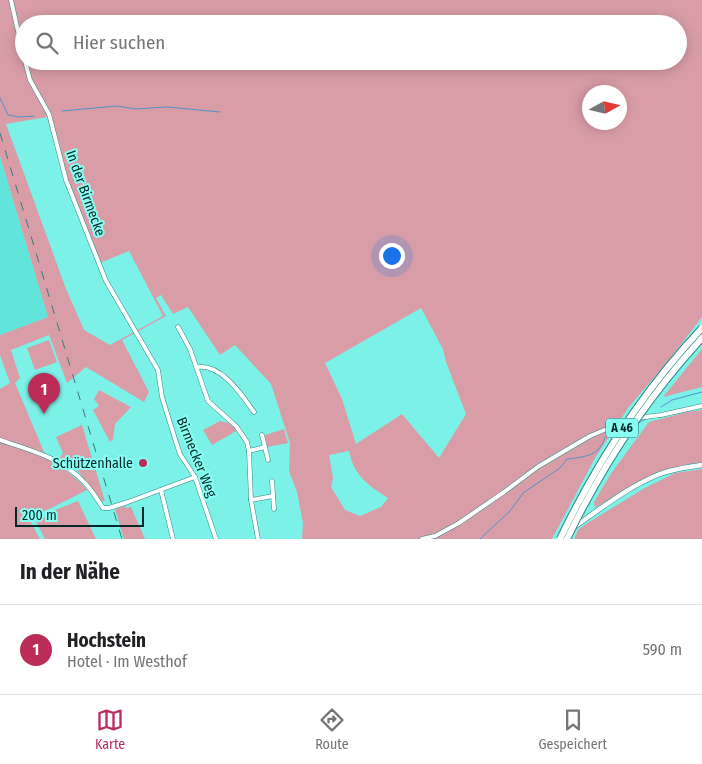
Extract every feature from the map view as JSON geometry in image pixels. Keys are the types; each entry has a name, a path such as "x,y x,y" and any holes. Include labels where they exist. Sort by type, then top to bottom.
{"highway":[{"name":"A 46","path":"559,539 589,482 625,423 666,368 702,328"},
{"name":"A 46","path":"567,539 599,477 626,434 656,392 702,338"}],"street":[{"name":"In der Birmecke","path":"11,0 15,18"},
{"name":"In der Birmecke","path":"27,70 30,80 49,114 66,180 101,268 135,330"},
{"path":"178,327 190,349 208,401 246,438 249,451 251,500 258,539"},
{"name":"Birmecker Weg","path":"135,330 157,367 162,397 180,454 195,477 216,539"},
{"path":"197,367 208,367 226,378 254,412"},
{"path":"422,539 435,536 459,523 539,466 595,434 619,423 645,416 661,416 702,406"},
{"path":"262,435 268,460"},
{"path":"0,440 59,462 84,482 103,508 109,508 195,477"},
{"path":"249,451 265,447"},
{"path":"559,539 619,496 650,479 671,471 702,465"},
{"path":"272,480 274,508"},
{"path":"161,490 173,539"},
{"path":"251,500 273,496"}],"shaded area":[{"path":"0,0 702,0 702,317 669,360 628,408 595,458 552,539 302,539 303,523 297,492 289,471 290,443 271,384 235,345 220,355 188,307 173,314 161,295 156,298 166,316 122,340 149,392 144,402 86,367 67,383 49,335 11,350 20,378 15,383 47,459 68,472 87,490 29,519 40,539 0,539 0,389 10,383 0,355 0,335 48,317 0,156","holes":["47,117 65,183 97,264 129,251 163,316 110,345 84,330 66,289 6,124","421,308 443,349 446,362 466,414 439,458 402,414 356,444 342,399 325,363","349,451 351,460 358,473 374,489 388,498 381,507 360,516 345,510 331,487 333,478 329,455"]},
{"path":"0,156 48,317 0,335"},
{"path":"49,340 57,362 35,370 27,348"},
{"path":"702,349 702,387 663,397"},
{"path":"99,390 131,407 115,424 113,439 110,442 93,410 99,406 94,399"},
{"path":"702,410 702,462 658,472 625,489 595,508 594,502 610,475 649,422"},
{"path":"220,421 228,423 238,430 212,445 203,430"},
{"path":"82,425 105,501 102,501 78,471 59,459 63,453 56,437"},
{"path":"284,429 288,443 267,447 265,435"},
{"path":"702,469 702,539 574,539 578,530 586,524 643,489 675,473"},
{"path":"78,501 96,539 45,539 36,522 49,515 50,512"},
{"path":"126,506 126,508 131,507 145,539 124,539 115,509"}],"waterway":[{"path":"0,98 8,115 20,117 34,116"},
{"path":"62,111 117,106 136,109 167,107 220,112"},
{"path":"661,407 672,400 702,392"},
{"path":"638,423 646,419"},
{"path":"480,539 510,511 523,493 560,468 567,459 583,457 598,450 609,432 615,428"}],"railway":[{"path":"0,133 122,539"}],"place":[{"name":"Hochstein","path":"44,414"},
{"name":"Schützenhalle","path":"143,463"}]}
